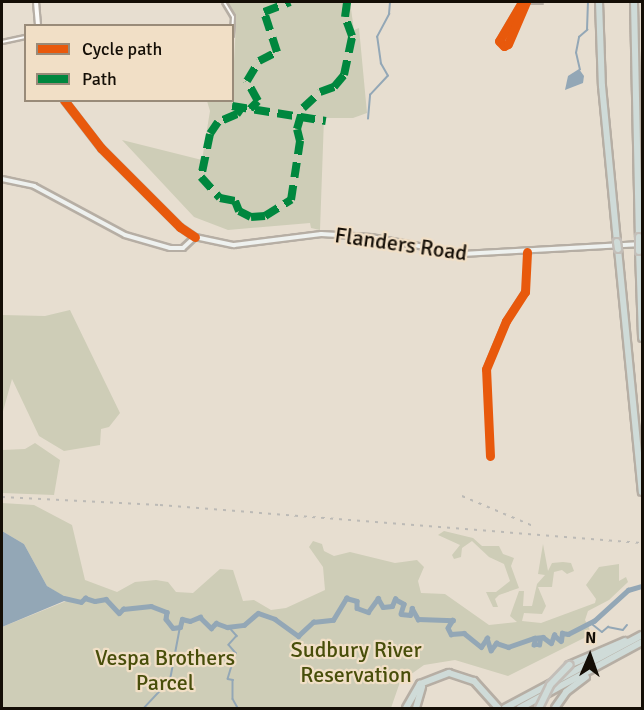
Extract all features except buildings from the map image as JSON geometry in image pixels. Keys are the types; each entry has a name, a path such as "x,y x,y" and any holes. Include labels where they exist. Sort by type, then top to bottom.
{"highway":[{"path":"599,2 601,80 642,492"},
{"path":"634,2 642,338"},
{"path":"539,708 550,685 569,665 642,635"},
{"path":"505,708 642,635"},
{"path":"520,708 642,642"},
{"path":"555,708 569,689 605,663"},
{"path":"406,708 420,684 449,673 474,681 496,708"},
{"path":"416,708 416,696 422,686 446,676 474,685 496,708"},
{"path":"496,708 536,692"}],"main road":[{"name":"Flanders Road","path":"2,179 39,188 140,241 180,248 195,237 234,244 295,235 344,234 457,254 642,244"}],"street":[{"path":"36,2 38,24"},
{"path":"224,2 233,17 233,24"},
{"path":"525,2 541,2"},
{"path":"525,2 508,44 504,46 499,41 525,2"},
{"path":"2,42 24,37"},
{"path":"68,102 101,148 180,227 195,237"},
{"path":"490,456 486,369 506,321 525,292 527,252"}],"green space":[{"path":"228,2 350,2 354,30 359,28 367,113 353,118 324,118 320,230 311,228 310,223 228,230 194,217 122,140 202,160 210,111 207,102 234,102 236,23"},
{"path":"70,310 120,413 109,427 101,429 100,445 64,451 39,436 12,379 2,415 2,315 45,316"},
{"path":"35,443 60,460 54,495 2,493 2,450 25,449"},
{"path":"2,503 34,505 72,525 85,580 117,592 135,582 156,580 168,582 176,592 193,593 220,569 233,570 243,601 254,600 271,610 286,608 325,590 323,567 309,547 313,541 322,544 324,551 334,556 350,552 395,563 417,560 424,567 418,581 421,593 445,594 489,625 517,622 510,616 519,591 524,591 523,606 532,606 537,584 545,575 538,574 543,544 548,571 552,563 563,562 571,563 574,571 567,574 562,570 554,572 552,587 538,587 546,606 542,614 524,613 522,621 541,623 595,603 596,599 586,585 599,567 619,564 619,581 626,577 628,582 609,600 588,611 585,620 592,634 508,676 455,660 424,665 400,682 391,708 2,708 2,627 69,600 47,586 24,544 2,531"},
{"path":"444,531 473,538 482,546 499,546 503,554 514,558 511,566 519,588 499,595 495,599 498,607 493,607 486,592 496,592 510,581 504,564 489,557 472,541 462,548 461,557 454,559 452,555 460,545 438,535"}],"water":[{"path":"579,69 584,76 583,83 565,90 568,76"},
{"path":"2,531 24,544 47,586 69,599 2,627"}],"waterway":[{"path":"368,119 370,95 388,76 381,64 377,37 389,14 390,2"},
{"path":"580,70 576,53 579,37 587,30 588,2"},
{"path":"64,598 81,602 85,598 95,601 106,599 119,613 123,609 151,606 167,612 166,619 173,628 180,627 182,619 190,621 200,617 211,628 216,623 227,627 244,625 258,613 275,619 298,636 313,622 333,620 346,598 357,601 357,608 368,612 378,598 383,607 392,606 395,599 404,604 401,614 410,615 412,608 418,619 453,620 448,628 451,634 464,633 481,647 487,638 491,650 496,643 508,647 534,638 543,637 551,643 554,635 561,641 562,633 568,634 594,621 628,590 642,586"},
{"path":"591,623 602,632 608,627 623,630 627,625"},
{"path":"144,708 170,680 180,627"},
{"path":"229,627 237,636 229,645 236,653 228,679 233,680 233,699 238,708"},
{"path":"536,638 534,645 539,645 540,639"}],"railway":[{"path":"462,496 533,526"},
{"path":"2,497 160,505 642,543"}],"marked path":[{"path":"250,109 258,101 247,81 259,61 277,52 264,12 290,2"},
{"path":"242,107 237,114 218,122 210,134 201,177 220,198 235,201 239,211 251,217 265,216 291,200 300,141 297,129 303,108 320,92 334,87 344,75 352,36 345,17 347,2"},
{"path":"232,106 326,121"}],"cycle path":[{"path":"522,2 499,41 504,46 508,44 526,2"},
{"path":"66,102 101,148 180,227 195,237"},
{"path":"490,456 486,369 506,321 525,292 527,252"}],"park label":[{"name":"Sudbury River Reservation","path":"356,662"},
{"name":"Vespa Brothers Parcel","path":"165,670"}]}
